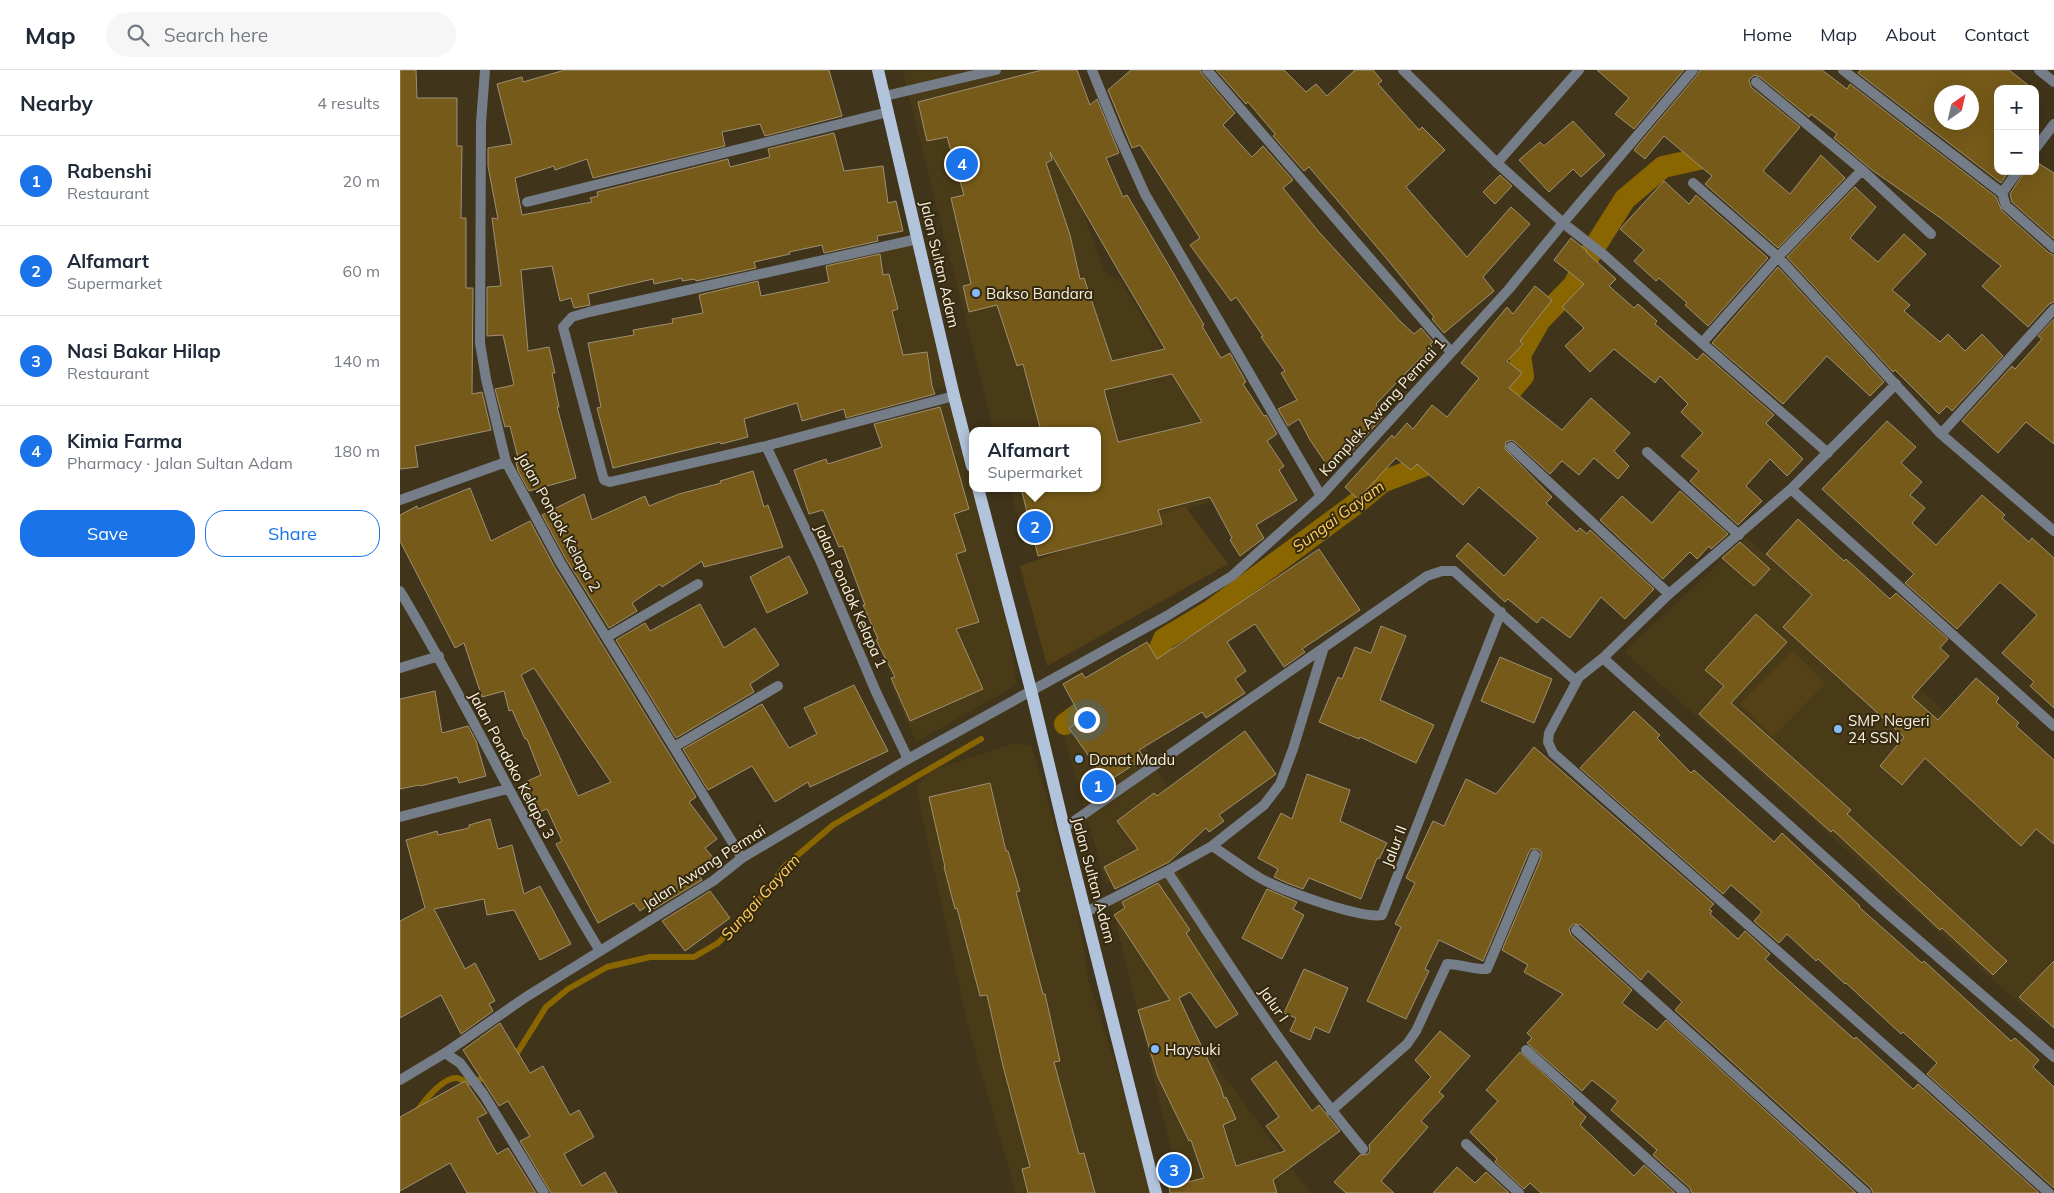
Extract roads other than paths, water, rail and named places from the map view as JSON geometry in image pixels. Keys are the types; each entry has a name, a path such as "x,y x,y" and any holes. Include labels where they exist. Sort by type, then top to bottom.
{"main road":[{"name":"Jalan Sultan Adam","path":"878,70 969,454"},
{"name":"Jalan Sultan Adam","path":"979,492 1031,690 1156,1193"}],"street":[{"name":"Jalan Pondok Kelapa 2","path":"485,70 481,123 480,343 486,379 506,462 560,562 742,858"},
{"path":"885,96 996,70"},
{"path":"1092,70 1145,194 1321,496"},
{"path":"1207,70 1451,352"},
{"path":"1497,163 1579,70"},
{"name":"Komplek Awang Permai 1","path":"1031,690 1165,616 1232,576 1321,496 1509,289 1693,70"},
{"path":"1843,70 2002,193 2006,206 2054,248"},
{"path":"2039,70 2054,82"},
{"path":"1406,71 1497,163 1563,223 1604,255 1828,453"},
{"path":"1756,82 1862,170 1931,234"},
{"path":"526,202 888,112"},
{"path":"2039,144 2054,124"},
{"path":"1702,343 1778,257 1862,170"},
{"path":"2002,193 2015,175"},
{"path":"1693,183 1778,257 1941,434 2054,531"},
{"path":"918,239 589,312 572,317 562,327 604,480 610,482 766,446 954,396"},
{"path":"1941,434 2054,309"},
{"path":"1896,384 1791,489 1669,594 1603,658 1576,681 1549,733 1548,742 1554,753 2049,1193"},
{"name":"Jalan Pondok Kelapa 1","path":"766,446 820,560 876,692 908,759"},
{"path":"1511,447 1669,594"},
{"path":"1647,452 1738,535"},
{"path":"400,500 506,462"},
{"path":"1791,489 2054,726"},
{"path":"1064,828 1427,576 1442,570 1454,571 1576,681"},
{"path":"607,637 698,584"},
{"name":"Jalan Pondoko Kelapa 3","path":"400,591 439,656 547,863 600,951"},
{"name":"Jalur II","path":"1212,846 1261,879 1362,915 1382,916 1501,612"},
{"path":"1086,912 1167,872 1212,846 1264,805 1280,784 1293,749 1323,650"},
{"path":"400,668 439,656"},
{"path":"1603,658 1880,907 2054,1058"},
{"path":"674,747 778,686"},
{"name":"Jalan Awang Permai","path":"400,1080 445,1053 526,997 713,881 742,858 908,759 1031,690"},
{"path":"400,817 507,789"},
{"path":"1331,1111 1406,1044 1416,1031 1447,964 1458,964 1480,970 1487,969 1535,855"},
{"name":"Jalur I","path":"1167,872 1257,1006 1331,1111 1363,1148"},
{"path":"1576,930 1866,1193"},
{"path":"1526,1050 1685,1193"},
{"path":"445,1053 460,1063 484,1094 544,1193"},
{"path":"1466,1144 1519,1193"}],"waterway":[{"name":"Sungai Gayam","path":"1492,413 1523,376 1520,355 1540,320 1574,285 1587,259 1625,199 1663,167 1717,155 1720,149"},
{"name":"Sungai Gayam","path":"1132,675 1156,657 1164,639 1209,612 1353,506 1382,482 1426,465 1446,450"},
{"name":"Sungai Gayam","path":"1065,724 1104,695"},
{"name":"Sungai Gayam","path":"514,1058 546,1007 568,989 607,967 650,957 694,957 718,943 754,907 785,866 833,825 981,739"},
{"name":"Sungai Gayam","path":"418,1110 435,1090 446,1081 457,1078 468,1083 490,1076"}],"place":[{"name":"Kimia Farma","path":"962,164"},
{"name":"Bakso Bandara","path":"976,293"},
{"name":"Alfamart","path":"1035,527"},
{"name":"SMP Negeri 24 SSN","path":"1838,729"},
{"name":"Donat Madu","path":"1079,759"},
{"name":"Rabenshi","path":"1098,786"},
{"name":"Haysuki","path":"1155,1049"},
{"name":"Nasi Bakar Hilap","path":"1174,1170"}]}
